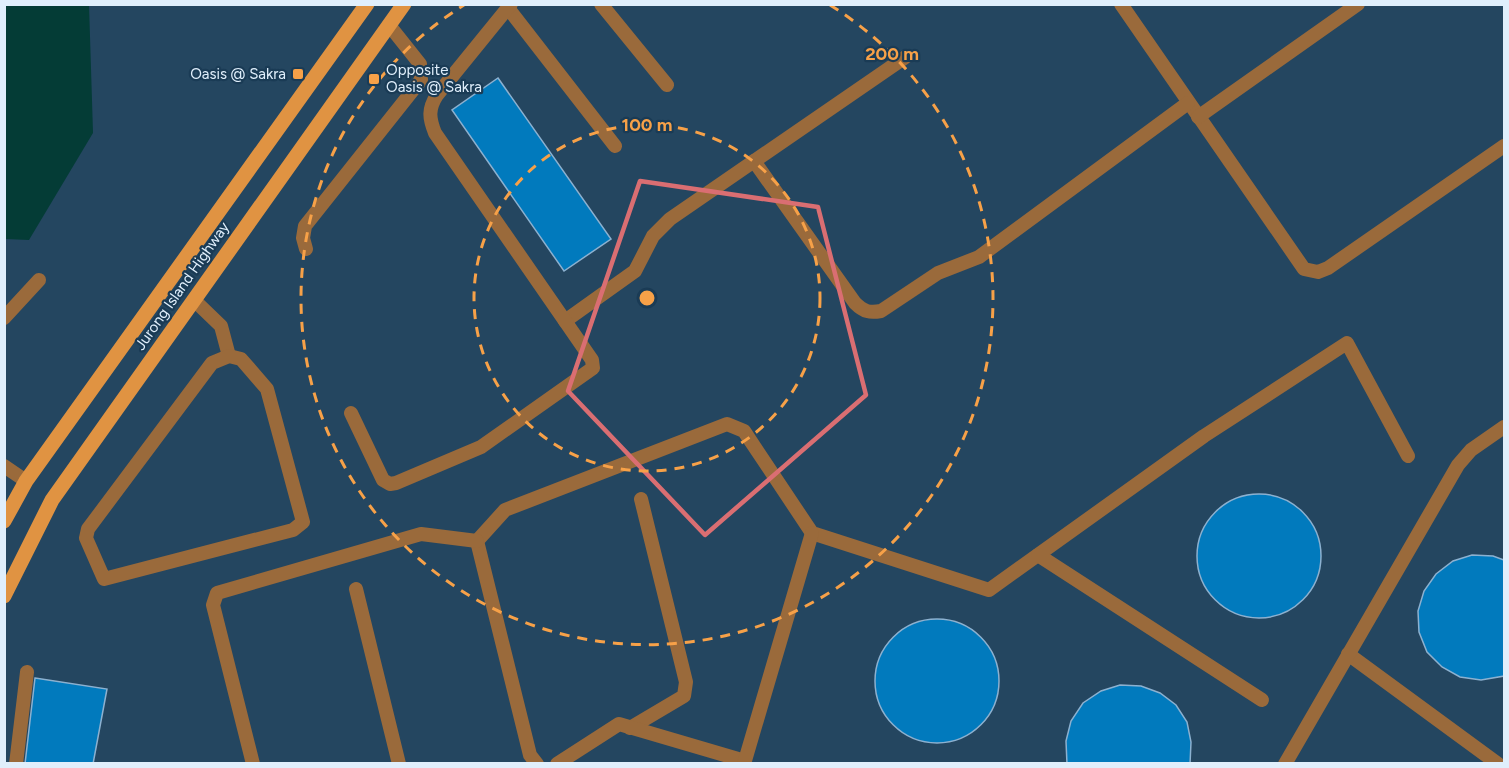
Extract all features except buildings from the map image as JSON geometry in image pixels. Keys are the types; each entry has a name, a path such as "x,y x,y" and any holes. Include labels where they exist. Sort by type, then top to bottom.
{"main road":[{"name":"Jurong Island Highway","path":"4,521 26,481 366,4"},
{"name":"Jurong Island Highway","path":"4,596 52,500 404,4"}],"lane":[{"path":"601,4 667,85"},
{"path":"1121,4 1300,266 1311,272 1328,268 1504,146"},
{"path":"1197,117 1358,4"},
{"path":"351,413 354,424 386,483 396,483 468,454 593,368 592,360 435,133 430,121 430,106 437,95 510,6 615,146"},
{"path":"306,249 303,238 305,226 422,80 420,64 389,25"},
{"path":"565,321 635,271 660,227 907,56"},
{"path":"754,161 855,303 866,312 874,312 881,311 938,273 979,257 1188,103"},
{"path":"4,318 39,280"},
{"path":"194,300 221,326 229,356"},
{"path":"477,542 505,510 727,424 744,431 812,533 989,590 1204,436 1347,343 1408,456"},
{"path":"229,356 241,359 267,389 303,522 293,530 104,579 86,538 88,529 212,363 229,356"},
{"path":"1285,764 1458,465 1471,450 1504,427"},
{"path":"4,466 26,481"},
{"path":"630,728 684,696 686,682 641,500"},
{"path":"557,764 619,724 744,762 812,533"},
{"path":"253,764 213,605 217,593 421,534 477,542"},
{"path":"477,542 530,755 537,764"},
{"path":"1038,555 1262,700"},
{"path":"356,589 399,764"},
{"path":"1348,654 1498,764"},
{"path":"16,764 27,672"}],"highlighted area":[{"path":"640,181 818,207 866,395 705,535 568,391"}],"shaded area":[{"path":"5,4 89,5 93,133 29,240 5,239"}],"place":[{"name":"Oasis @ Sakra","path":"298,74"},
{"name":"Opposite Oasis @ Sakra","path":"374,79"}]}
